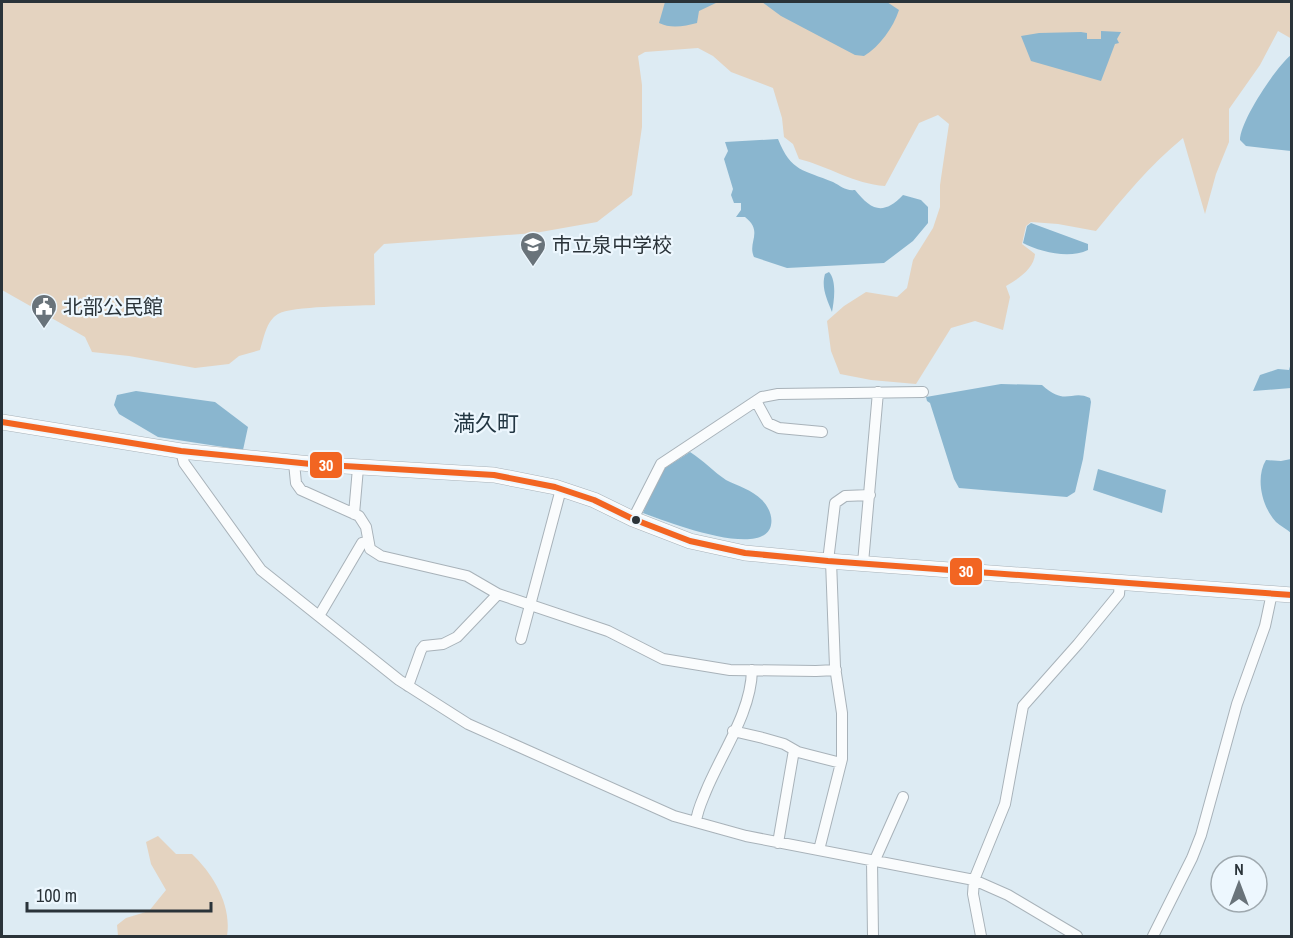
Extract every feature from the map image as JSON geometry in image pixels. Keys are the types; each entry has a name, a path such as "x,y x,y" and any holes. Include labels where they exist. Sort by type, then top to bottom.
{"main road":[{"path":"2,422 181,451 358,468 494,475 561,489 594,500 633,519 690,541 745,553 1292,594"}],"street":[{"path":"863,563 878,392"},
{"path":"633,519 661,465 762,397 778,394 923,392"},
{"path":"756,401 768,423 779,428 822,432"},
{"path":"181,451 184,463 261,570 364,650 379,665 468,724 674,816 746,837 974,880 1008,896 1076,936"},
{"path":"294,463 296,483 301,490 359,516 366,527 370,549 381,556 467,576 498,594 608,631 663,659 730,670 836,670"},
{"path":"354,514 358,468"},
{"path":"521,639 561,489"},
{"path":"819,850 841,763 842,713 836,670 830,561 835,503 845,496 870,495"},
{"path":"319,616 348,564 362,543 367,542"},
{"path":"981,936 974,880 1005,804 1023,706 1119,594 1120,582"},
{"path":"1153,936 1192,858 1200,835 1237,704 1265,626 1272,593"},
{"path":"408,686 424,646 443,644 456,637 498,594"},
{"path":"696,822 708,786 747,703 752,685 752,670"},
{"path":"734,731 784,744 794,750 841,763"},
{"path":"778,843 794,750"},
{"path":"873,936 873,862 903,797"}],"shaded area":[{"path":"2,2 1291,2 1292,39 1278,31 1260,65 1229,109 1229,142 1216,174 1205,214 1183,138 1148,171 1096,231 1031,222 1026,226 1022,244 1035,254 1034,259 1025,273 1006,286 1010,297 1003,330 975,321 951,328 916,384 871,380 840,374 831,351 827,321 844,306 866,292 897,297 907,288 913,260 933,228 940,207 940,185 949,124 938,115 919,123 885,186 863,182 799,159 793,144 784,137 782,118 773,88 731,72 713,56 698,48 645,52 638,56 642,85 642,127 632,195 597,222 535,233 384,244 374,254 375,305 285,311 271,321 260,350 239,356 229,364 195,368 92,352 85,337 2,290"},
{"path":"158,836 176,854 192,854 214,881 227,913 227,936 118,936 117,925 126,918 149,911 166,890 151,864 146,842"}],"water":[{"path":"665,2 718,2 699,11 697,23 673,26 659,23"},
{"path":"762,2 887,2 899,10 885,36 864,56 855,55 781,16"},
{"path":"1101,31 1121,32 1117,39 1119,43 1115,44 1101,81 1031,61 1021,36 1081,32 1087,33 1087,39 1101,39"},
{"path":"1291,55 1291,151 1246,146 1240,140 1246,120 1268,82"},
{"path":"778,139 793,164 846,189 855,190 872,206 883,208 889,206 903,195 921,200 928,207 928,223 913,241 884,263 787,268 754,257 752,247 754,232 751,222 745,217 736,217 741,210 741,203 734,203 731,195 733,189 724,159 728,151 725,142"},
{"path":"1031,223 1088,244 1088,250 1064,254 1038,249 1023,243 1027,226"},
{"path":"829,272 834,286 832,312 824,284 825,274"},
{"path":"1291,363 1291,388 1253,391 1260,375 1278,369 1289,370"},
{"path":"1001,384 1042,385 1057,395 1078,395 1090,398 1083,459 1075,492 1067,497 959,488 926,397"},
{"path":"136,391 215,402 248,427 243,450 158,437 119,414 114,405 117,395"},
{"path":"690,452 726,480 749,491 764,502 770,511 771,525 764,535 751,539 733,539 691,530 643,513 650,494 665,468"},
{"path":"1292,459 1291,533 1271,516 1267,509 1262,492 1261,475 1266,460"},
{"path":"1098,469 1166,490 1162,513 1093,490"}],"transit line":[{"name":"30","path":"2,422 181,451 311,464 494,475 555,487 594,500 633,519 690,541 745,553 1292,595"}],"place":[{"name":"市立泉中学校","path":"533,268"},
{"name":"北部公民館","path":"44,330"}],"district":[{"name":"満久町","path":"486,423"}]}
